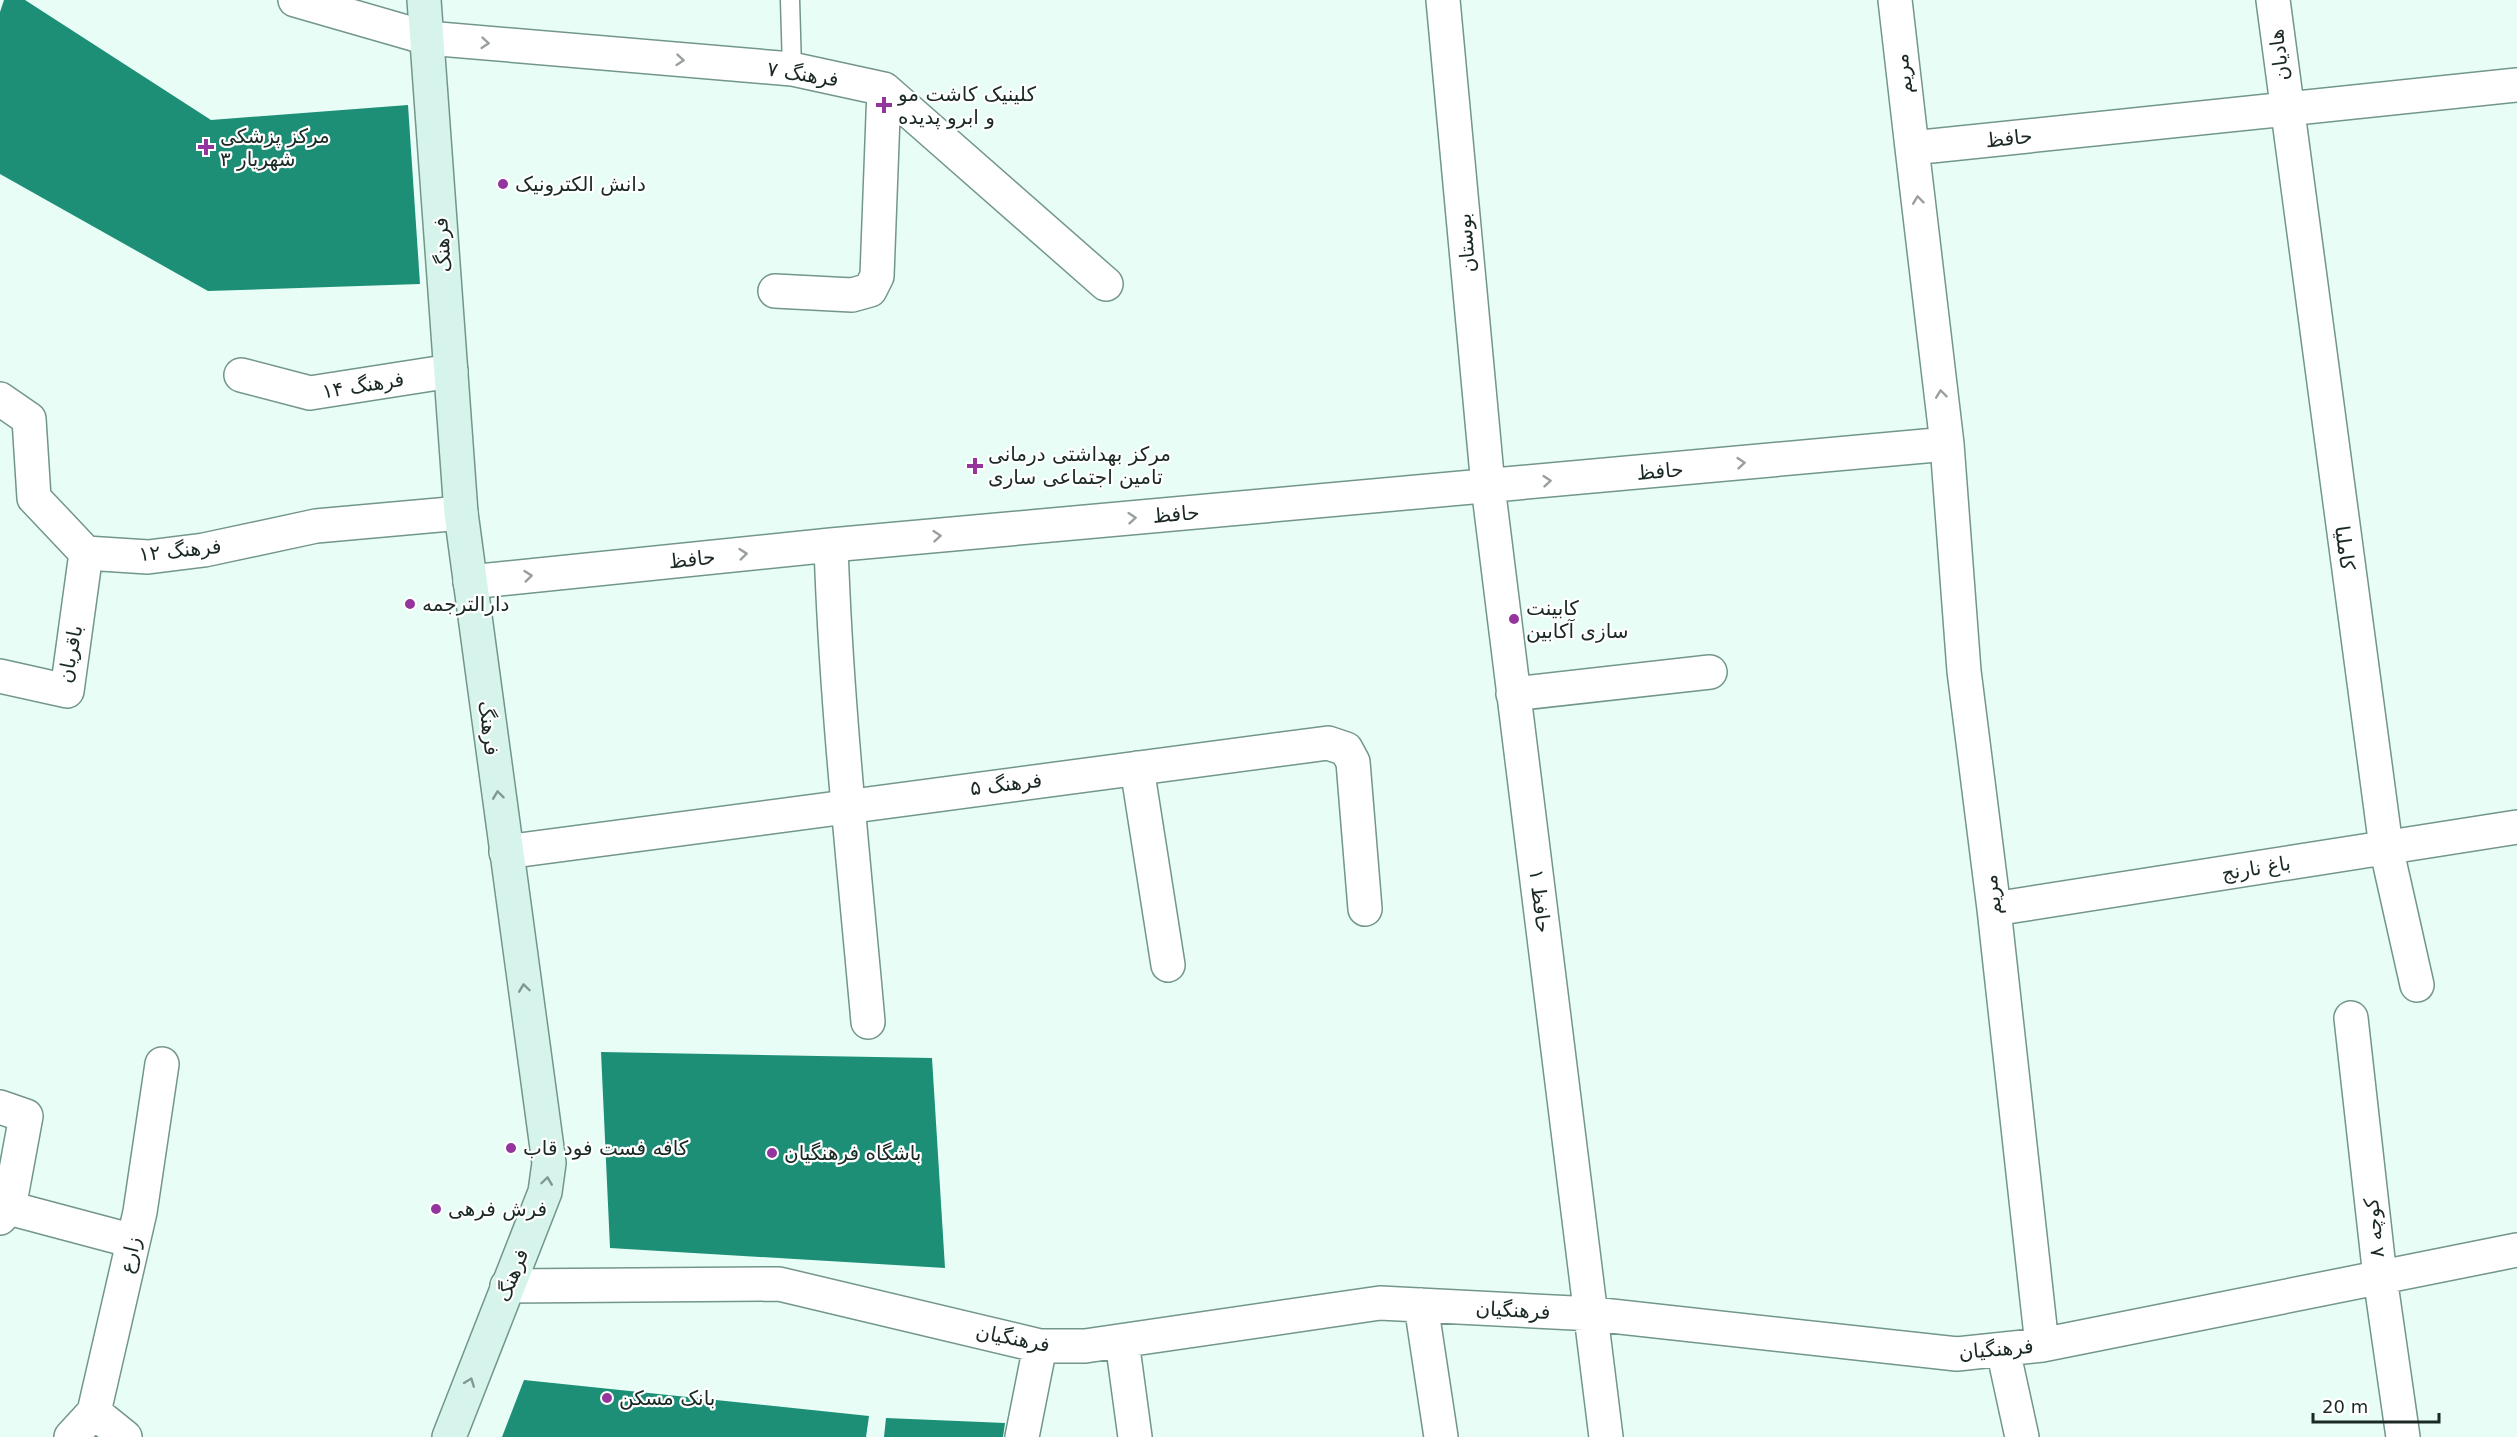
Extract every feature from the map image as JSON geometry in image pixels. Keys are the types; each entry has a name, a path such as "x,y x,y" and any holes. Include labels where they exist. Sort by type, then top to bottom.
{"main road":[{"name":"فرهنگ","path":"424,0 461,513 549,1163 545,1192 449,1437"}],"street":[{"name":"فرهنگ ۷","path":"295,0 427,38 792,69 884,89 1106,284"},
{"name":"بوستان","path":"1443,0 1488,486"},
{"name":"مریم","path":"1894,0 1912,148"},
{"name":"هادیان","path":"2273,0 2286,109"},
{"name":"حافظ","path":"1912,148 2517,85"},
{"path":"775,291 852,296 870,290 877,276 884,89"},
{"name":"کاملیا","path":"2286,109 2386,847 2417,985"},
{"path":"1912,148 1947,444"},
{"name":"فرهنگ ۱۴","path":"241,375 310,393 451,371"},
{"path":"0,399 29,419 34,498 86,553"},
{"name":"حافظ","path":"470,582 831,545 1947,444"},
{"name":"مریم","path":"1947,444 1964,671 1994,909 2042,1345"},
{"name":"حافظ ۱","path":"1488,486 1593,1314 1606,1437"},
{"name":"فرهنگ ١٢","path":"86,553 148,557 204,550 316,526 461,513"},
{"path":"831,545 849,805 868,1022"},
{"name":"باقریان","path":"0,676 67,691 86,553"},
{"path":"1513,694 1710,672"},
{"name":"فرهنگ ۵","path":"506,852 1328,743 1346,749 1353,762 1365,909"},
{"path":"1137,768 1168,965"},
{"name":"باغ نارنج","path":"1994,909 2517,827"},
{"name":"کوچه ۸","path":"2350,1018 2380,1277 2403,1437"},
{"name":"زارع","path":"71,1437 94,1412 140,1212 162,1064"},
{"path":"0,1107 26,1116 5,1213 133,1241"},
{"name":"فرهنگیان","path":"507,1286 779,1284 1040,1346 1085,1346 1380,1303 1593,1314 1957,1354 2042,1345 2517,1250"},
{"path":"1421,1305 1441,1437"},
{"path":"1122,1341 1135,1437"},
{"path":"1022,1437 1040,1346"},
{"path":"2003,1350 2022,1437"},
{"path":"94,1412 125,1437"}],"lane":[{"path":"790,0 792,69"}],"building":[{"name":"مرکز پزشکی شهریار ۳","path":"4,0 25,0 211,120 408,105 420,284 208,291 0,174 0,12"},
{"name":"باشگاه فرهنگیان","path":"601,1052 932,1058 945,1268 610,1248"},
{"name":"بانک مسکن","path":"524,1380 869,1416 866,1437 502,1437"},
{"path":"886,1418 1005,1423 1003,1437 884,1437"}],"place":[{"name":"کلینیک کاشت مو و ابرو پدیده","path":"884,105"},
{"name":"مرکز پزشکی شهریار ۳","path":"206,147"},
{"name":"دانش الکترونیک","path":"503,184"},
{"name":"مرکز بهداشتی درمانی تامین اجتماعی ساری","path":"975,466"},
{"name":"دارالترجمه","path":"410,604"},
{"name":"کابینت سازی آکابین","path":"1514,619"},
{"name":"کافه فست فود قاب","path":"511,1148"},
{"name":"باشگاه فرهنگیان","path":"772,1153"},
{"name":"فرش فرهی","path":"436,1209"},
{"name":"بانک مسکن","path":"607,1398"}]}
